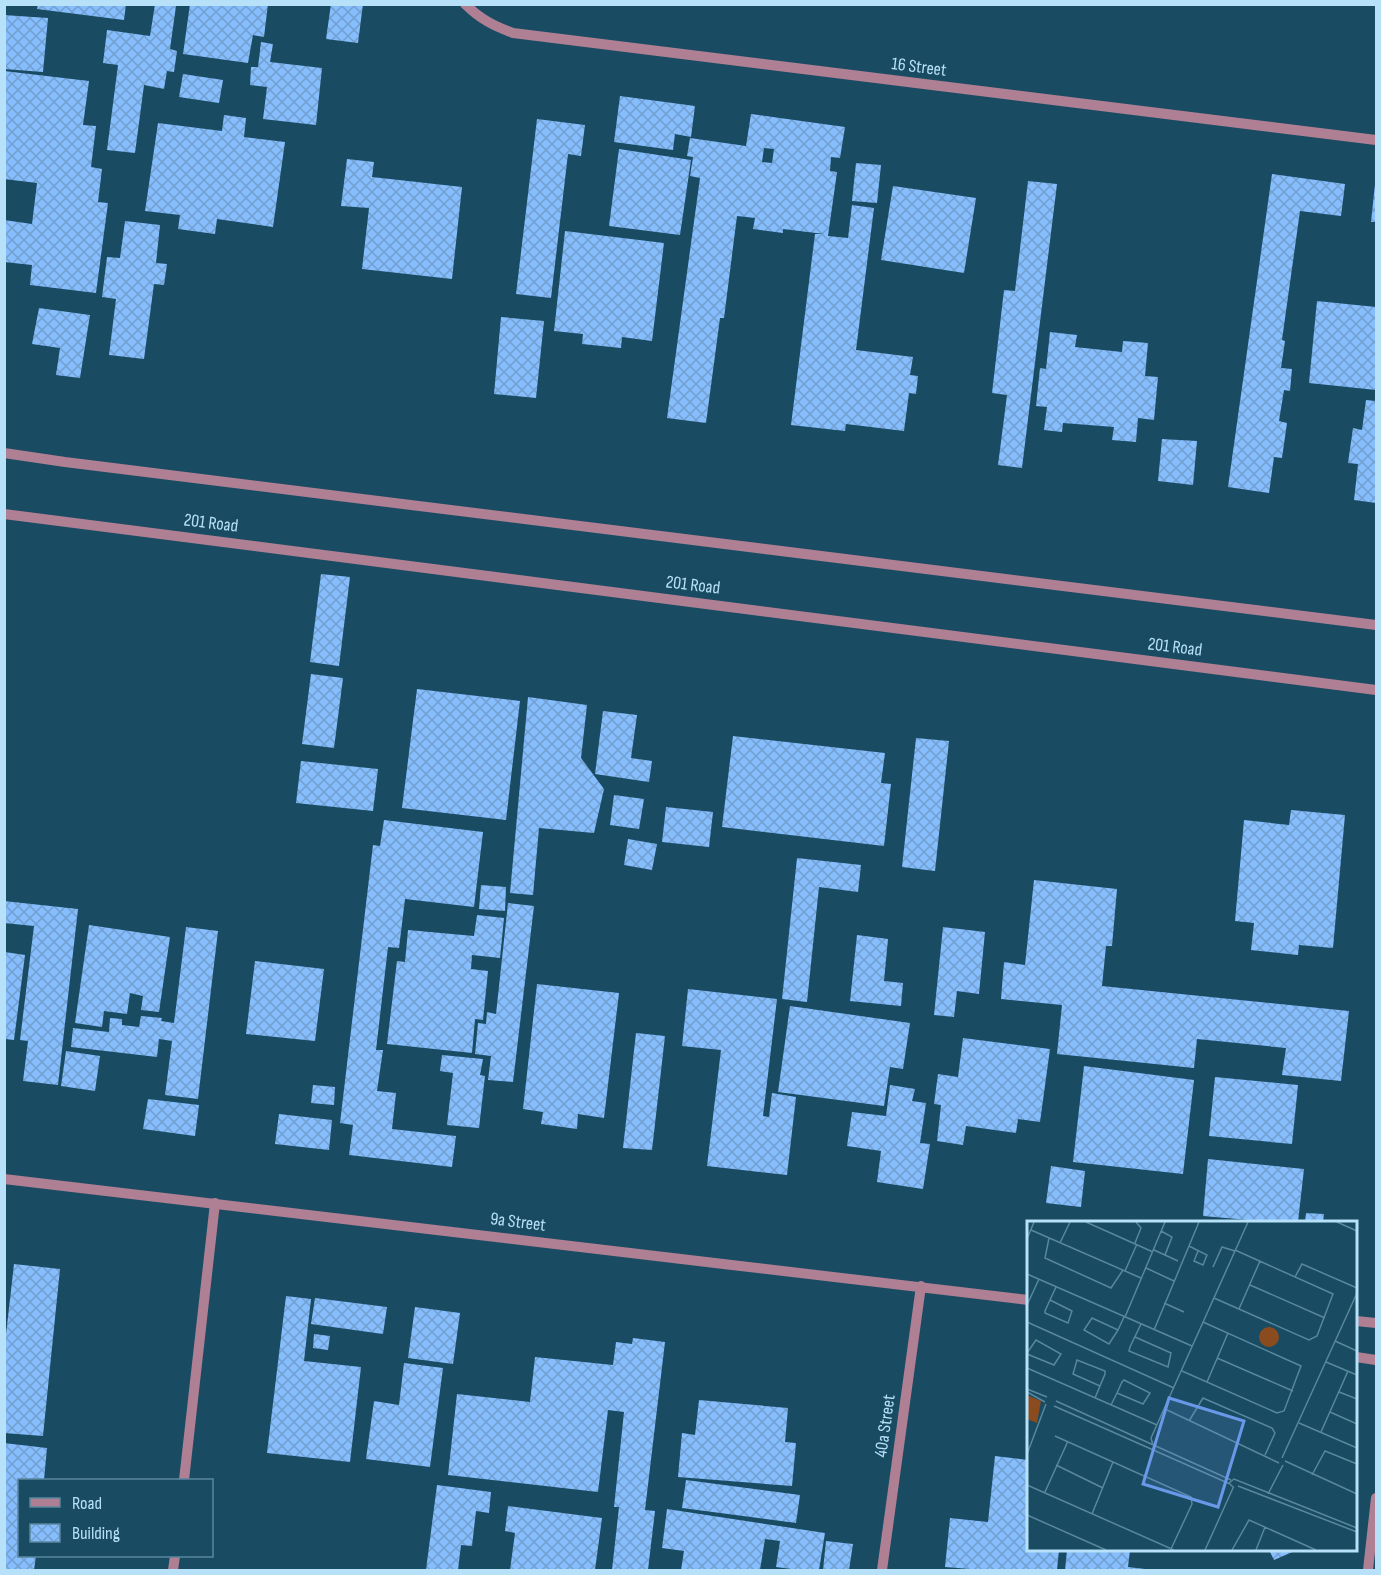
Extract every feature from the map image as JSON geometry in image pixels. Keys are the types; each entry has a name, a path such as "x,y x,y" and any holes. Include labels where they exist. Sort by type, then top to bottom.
{"street":[{"name":"16 Street","path":"465,4 476,15 493,26 513,33 1377,141"},
{"path":"4,453 76,464 1377,625"},
{"name":"201 Road","path":"4,514 1377,690"},
{"name":"9a Street","path":"4,1179 1027,1299"},
{"path":"183,1479 215,1203"},
{"name":"40a Street","path":"882,1570 921,1286"},
{"path":"1357,1322 1377,1323"},
{"path":"1357,1357 1377,1360"},
{"path":"1368,1570 1377,1498"}],"building":[{"path":"38,4 126,4 124,20 37,9"},
{"path":"155,4 176,6 170,49 177,51 174,72 167,71 164,89 144,85 135,153 107,150 118,65 103,63 107,30 150,36"},
{"path":"190,4 268,4 264,37 253,35 248,63 183,54"},
{"path":"331,4 363,4 358,43 326,39"},
{"path":"4,15 48,18 43,72 4,69"},
{"path":"261,42 273,44 270,62 322,68 316,125 263,119 267,87 250,85 251,67 258,67"},
{"path":"4,71 89,81 83,125 96,126 91,167 102,169 98,202 108,203 96,293 30,285 32,265 4,262 4,220 32,224 37,183 4,179"},
{"path":"183,74 223,80 219,103 179,97"},
{"path":"620,96 695,106 691,137 675,134 673,150 614,142"},
{"path":"751,114 845,127 840,158 831,157 830,171 837,172 828,236 848,238 852,205 874,208 856,350 913,357 910,375 918,376 916,394 909,393 904,431 846,424 845,431 791,425 815,234 824,234 783,229 783,233 753,229 755,218 737,216 724,318 720,318 706,423 667,418 700,178 690,176 693,157 687,156 690,138 746,146","holes":["764,148 774,149 772,163 762,162"]},
{"path":"224,115 246,118 244,137 285,142 273,227 217,219 215,234 178,229 180,215 145,211 158,123 222,131"},
{"path":"537,119 585,125 581,156 568,154 551,298 516,294"},
{"path":"619,149 691,160 680,235 609,226"},
{"path":"347,159 374,162 372,177 462,187 452,279 362,269 369,208 341,206"},
{"path":"856,163 881,165 877,203 852,201"},
{"path":"1272,174 1345,184 1341,216 1300,211 1282,340 1285,341 1281,368 1292,369 1290,391 1284,390 1279,421 1287,423 1282,458 1274,457 1269,493 1228,487"},
{"path":"1028,181 1057,184 1022,468 998,465 1007,395 992,393 1004,290 1015,291"},
{"path":"1375,184 1376,222 1371,222"},
{"path":"893,186 976,198 964,273 881,260"},
{"path":"125,221 160,225 156,263 167,264 164,285 154,284 144,359 109,355 116,299 102,297 107,257 120,258"},
{"path":"565,231 664,243 652,341 622,337 621,348 582,344 583,334 554,331"},
{"path":"1317,301 1376,307 1376,390 1309,383"},
{"path":"39,308 90,315 80,378 56,375 60,348 32,344"},
{"path":"501,317 544,321 536,398 494,394"},
{"path":"1050,332 1077,335 1075,347 1122,352 1123,341 1148,343 1145,376 1158,377 1154,420 1138,418 1136,442 1112,440 1114,427 1063,423 1062,432 1044,430 1047,407 1036,406 1040,368 1046,369"},
{"path":"1366,400 1376,401 1376,503 1354,500 1358,464 1348,463 1353,428 1362,430"},
{"path":"1162,439 1197,441 1193,485 1158,481"},
{"path":"321,574 350,577 339,666 310,662"},
{"path":"311,674 343,678 334,748 302,744"},
{"path":"417,689 520,701 506,820 402,808"},
{"path":"528,697 587,705 581,758 604,789 594,833 539,828 533,895 510,893"},
{"path":"603,711 637,715 631,758 652,761 649,782 595,774"},
{"path":"733,736 885,753 881,783 891,784 884,846 722,827"},
{"path":"916,738 949,741 935,871 902,867"},
{"path":"301,761 378,769 373,811 296,803"},
{"path":"614,795 644,799 639,829 610,825"},
{"path":"666,807 713,812 709,847 662,842"},
{"path":"1291,810 1345,815 1333,948 1299,945 1298,955 1251,950 1254,923 1235,921 1244,820 1289,825"},
{"path":"384,820 483,832 474,907 405,899 399,948 388,947 376,1050 383,1050 377,1091 396,1093 392,1129 456,1136 452,1167 349,1155 353,1125 340,1123 373,845 380,846"},
{"path":"628,839 657,844 652,870 624,865"},
{"path":"797,858 861,865 858,892 819,887 807,1002 782,999"},
{"path":"1034,880 1117,889 1112,946 1106,946 1102,986 1349,1011 1341,1081 1282,1075 1286,1048 1197,1039 1194,1068 1057,1054 1062,1005 1001,999 1004,962 1025,965"},
{"path":"481,885 506,887 505,911 479,909"},
{"path":"4,901 78,909 58,1085 23,1081 28,1041 20,1040 34,926 4,923"},
{"path":"508,903 534,906 513,1082 488,1080 491,1056 475,1054 478,1023 486,1024 487,1012 496,1014"},
{"path":"477,915 504,918 500,958 472,955 471,969 488,971 483,1020 475,1019 472,1053 387,1044 397,961 405,962 408,930 474,936"},
{"path":"89,925 170,937 159,1012 141,1010 143,996 130,993 127,1014 104,1011 102,1027 75,1023"},
{"path":"186,927 218,931 198,1099 165,1095 172,1041 159,1039 157,1057 71,1047 73,1028 109,1032 110,1018 122,1019 122,1025 139,1027 141,1016 162,1018 161,1021 174,1023"},
{"path":"943,927 985,932 979,994 957,991 954,1017 934,1015"},
{"path":"857,935 888,939 884,981 903,983 901,1006 850,1001"},
{"path":"5,952 25,955 14,1040 5,1039"},
{"path":"255,961 324,969 315,1041 246,1034"},
{"path":"537,984 619,993 604,1118 578,1114 577,1129 541,1124 543,1112 523,1109"},
{"path":"688,989 777,999 763,1116 769,1117 772,1093 796,1097 787,1175 707,1166 721,1050 682,1046"},
{"path":"790,1006 910,1023 903,1069 890,1067 884,1106 778,1092"},
{"path":"636,1033 665,1036 652,1150 623,1148"},
{"path":"963,1038 1050,1049 1040,1122 1018,1119 1016,1133 966,1126 963,1145 937,1141 941,1105 934,1104 938,1074 958,1077"},
{"path":"66,1051 100,1056 95,1091 61,1086"},
{"path":"442,1055 483,1059 480,1075 485,1076 479,1128 447,1125 453,1073 440,1071"},
{"path":"1084,1066 1194,1080 1183,1174 1073,1162"},
{"path":"1215,1077 1298,1085 1292,1144 1209,1136"},
{"path":"313,1085 335,1087 334,1105 311,1103"},
{"path":"890,1085 915,1089 912,1101 926,1103 920,1143 930,1144 923,1189 877,1182 881,1151 847,1146 852,1112 886,1116"},
{"path":"148,1099 199,1105 195,1136 143,1129"},
{"path":"279,1114 332,1120 329,1150 275,1144"},
{"path":"1208,1159 1304,1169 1298,1221 1260,1221 1203,1216"},
{"path":"1051,1166 1085,1171 1081,1207 1046,1203"},
{"path":"1306,1213 1324,1214 1323,1221 1305,1221"},
{"path":"14,1264 60,1269 43,1436 4,1433 4,1352"},
{"path":"286,1296 311,1299 304,1361 361,1367 350,1462 267,1453"},
{"path":"315,1298 387,1307 383,1334 311,1324"},
{"path":"415,1307 460,1313 453,1364 408,1358"},
{"path":"314,1334 330,1336 328,1350 313,1348"},
{"path":"633,1338 665,1342 645,1510 655,1511 648,1570 612,1570 619,1507 614,1507 624,1412 608,1410 598,1492 448,1475 457,1394 530,1402 535,1357 613,1365 616,1342 632,1344"},
{"path":"404,1363 443,1368 430,1467 366,1459 374,1401 399,1405"},
{"path":"699,1400 788,1408 785,1442 796,1443 792,1486 678,1477 682,1433 695,1435"},
{"path":"4,1443 47,1448 44,1479 18,1479 18,1557 36,1557 34,1570 4,1570"},
{"path":"995,1456 1027,1460 1027,1551 1059,1551 1057,1570 982,1570 945,1567 950,1518 988,1522"},
{"path":"686,1480 800,1495 796,1523 682,1508"},
{"path":"437,1485 491,1492 489,1513 476,1511 472,1546 461,1545 458,1570 426,1570"},
{"path":"508,1506 602,1518 595,1570 510,1570 515,1533 505,1531"},
{"path":"667,1509 825,1533 819,1570 776,1567 780,1541 765,1539 760,1570 681,1570 684,1551 662,1548"},
{"path":"826,1541 853,1544 849,1570 823,1570"},
{"path":"1067,1551 1130,1551 1128,1567 1145,1569 1145,1570 1065,1570"},
{"path":"1270,1551 1295,1551 1274,1560"}]}
